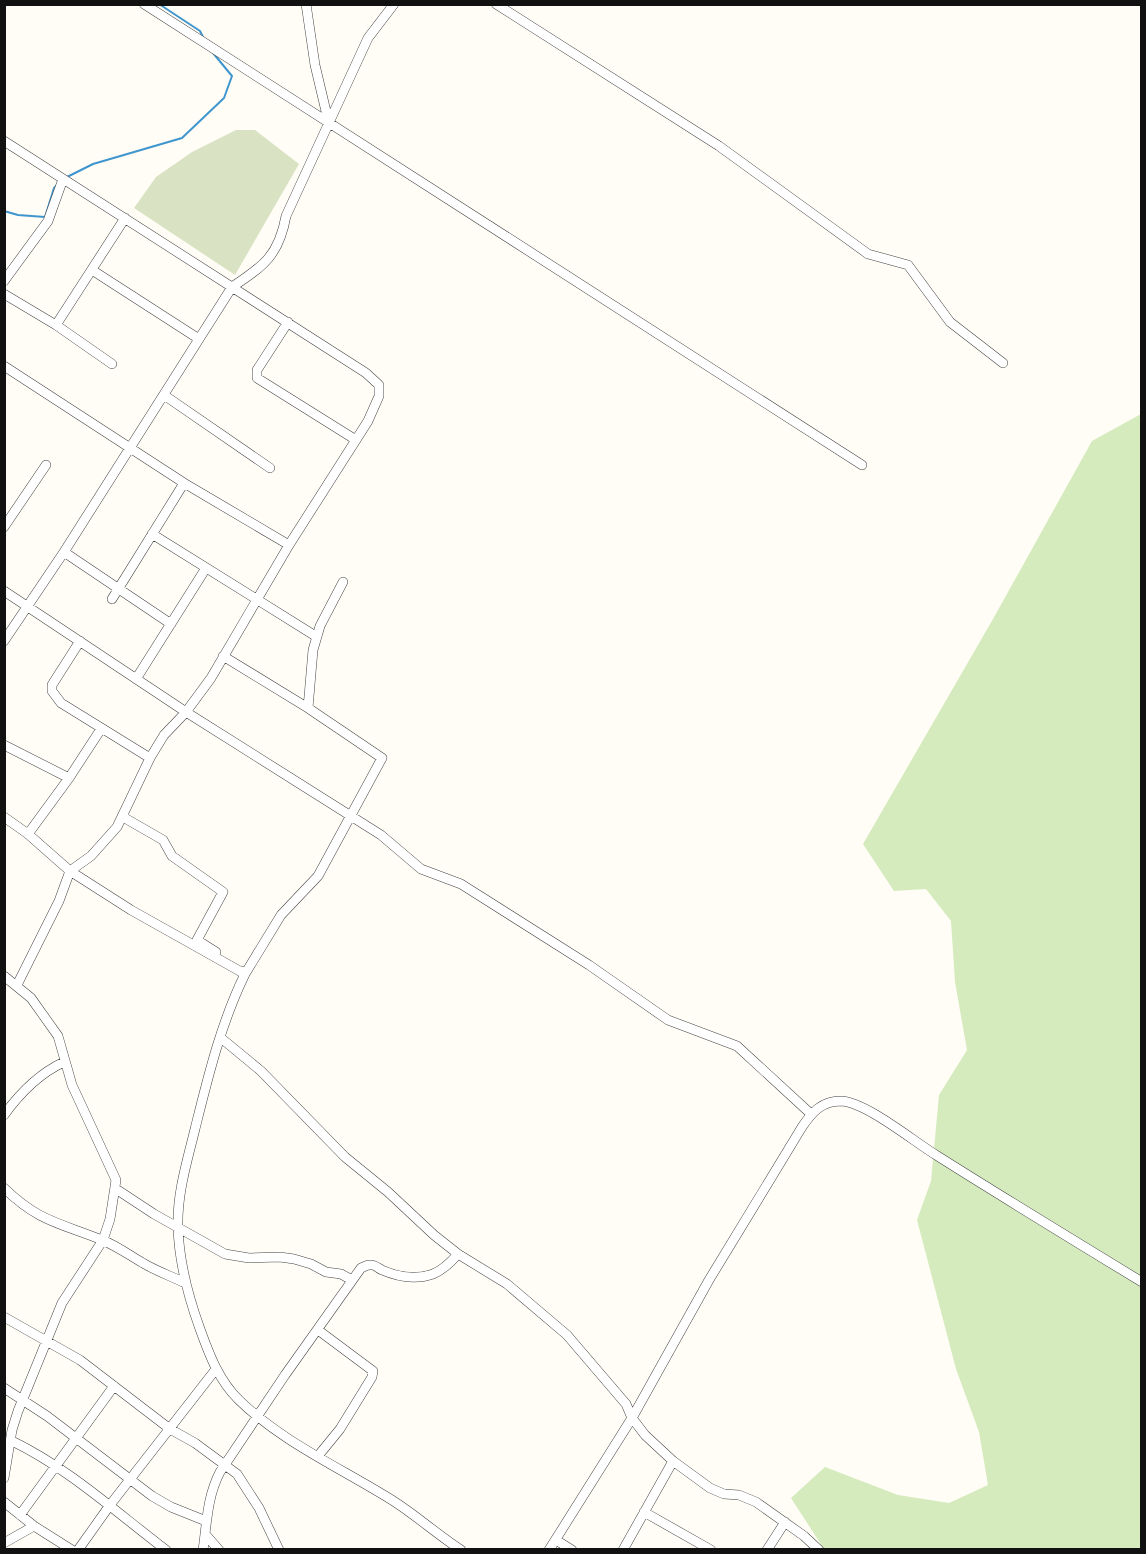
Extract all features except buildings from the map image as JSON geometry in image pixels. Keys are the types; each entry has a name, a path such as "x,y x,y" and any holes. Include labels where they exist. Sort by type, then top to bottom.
{"street":[{"path":"144,4 862,465"},
{"path":"306,4 315,65 329,124"},
{"path":"4,641 64,552 232,287 261,268 278,247 286,216 368,38 394,4"},
{"path":"496,4 719,146 868,254 908,265 950,322 1003,363"},
{"path":"4,141 288,322 366,373 379,385 376,406 356,440 289,544 211,678 186,712 164,735 150,758 123,817 105,843 70,871 59,901 17,985"},
{"path":"4,281 48,221 63,179"},
{"path":"56,325 125,218"},
{"path":"92,270 199,339"},
{"path":"4,294 56,325 112,364"},
{"path":"288,322 257,370 257,378 356,440"},
{"path":"4,366 184,483 289,544"},
{"path":"164,395 270,468"},
{"path":"4,527 46,465"},
{"path":"112,599 184,483"},
{"path":"152,534 317,637"},
{"path":"64,552 171,624"},
{"path":"136,679 206,568"},
{"path":"309,708 313,650 320,626 343,582"},
{"path":"4,591 186,712 381,835 421,869 461,884 589,965 668,1020 737,1046 811,1114"},
{"path":"80,641 52,685 52,691 60,702 150,758"},
{"path":"224,656 309,708 382,758 318,876 281,915 235,994 205,1084 180,1186 179,1248 185,1283 208,1352 216,1369 237,1399 258,1416 394,1502 461,1550"},
{"path":"28,834 101,729"},
{"path":"4,745 69,778"},
{"path":"123,817 163,840 172,856 223,892 197,940 235,964 245,974"},
{"path":"4,818 28,834 70,871 140,915 245,974"},
{"path":"4,976 31,998 58,1036 72,1085 116,1180 110,1220 103,1240 63,1303 22,1401 8,1427 12,1441 4,1478"},
{"path":"221,1038 261,1071 345,1157 388,1192 434,1235 458,1254 507,1284 567,1335 626,1404 632,1418 645,1435 673,1461 710,1488 724,1494 747,1498 785,1522 819,1550"},
{"path":"4,1115 31,1085 47,1071 64,1062"},
{"path":"549,1550 632,1418 709,1280 811,1114 826,1104 842,1101 868,1110 944,1160 1142,1282"},
{"path":"4,1188 37,1215 58,1225 103,1240 144,1264 185,1283"},
{"path":"116,1189 154,1214 225,1254 249,1258 294,1259 326,1272 341,1274 352,1280"},
{"path":"203,1550 208,1502 213,1486 258,1416 361,1268 368,1264 407,1278 419,1277 433,1274 445,1267 458,1254"},
{"path":"6,1321 80,1360 170,1429 226,1465 245,1484 279,1550"},
{"path":"318,1330 373,1371 372,1377 339,1429 318,1456"},
{"path":"78,1550 110,1505 216,1369"},
{"path":"20,1515 114,1386"},
{"path":"4,1388 76,1438 130,1480 171,1507 206,1521"},
{"path":"12,1441 110,1505 166,1550"},
{"path":"623,1550 673,1461"},
{"path":"4,1502 34,1526 72,1550"},
{"path":"644,1512 711,1550"},
{"path":"767,1550 785,1522"},
{"path":"4,1543 34,1526"},
{"path":"205,1534 219,1550"},
{"path":"556,1540 572,1550"}],"green space":[{"path":"236,130 255,130 299,164 235,275 134,208 156,177 192,152"},
{"path":"1141,414 1141,1549 824,1549 791,1498 825,1467 898,1495 949,1503 988,1485 979,1432 956,1369 917,1220 931,1181 939,1095 967,1050 955,982 951,921 926,889 894,891 863,844 993,619 1092,441"}],"waterway":[{"path":"159,4 200,31 204,39"},
{"path":"65,178 93,164 182,138 224,98 232,76 213,53"},
{"path":"4,211 18,215 45,217 57,185"}]}
